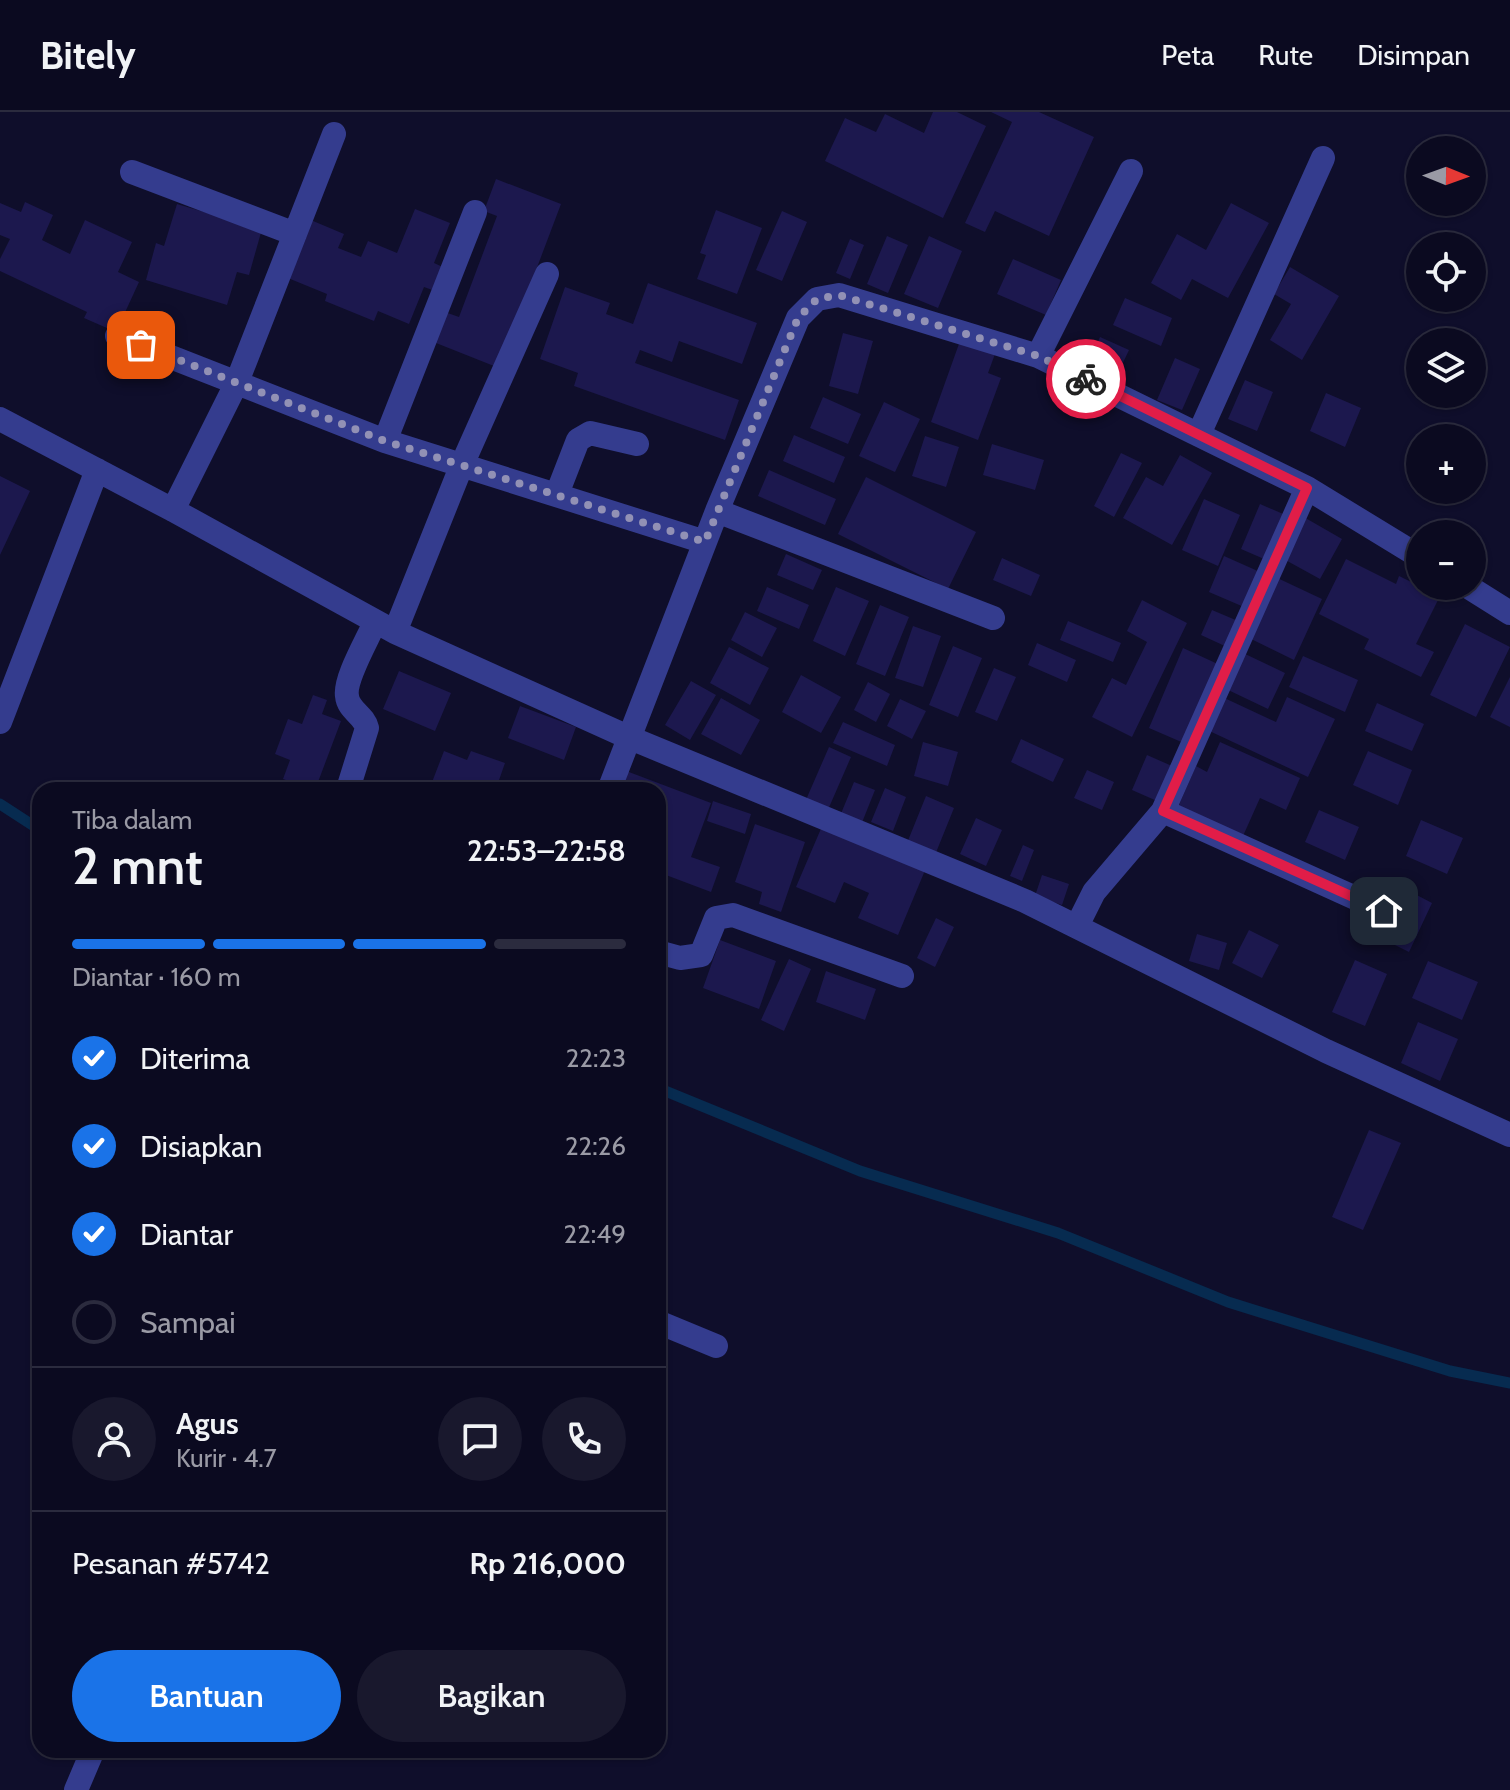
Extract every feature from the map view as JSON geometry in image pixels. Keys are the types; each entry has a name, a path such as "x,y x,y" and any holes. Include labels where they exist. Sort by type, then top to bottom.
{"street":[{"path":"173,510 237,382 334,134"},
{"path":"1199,434 1323,158"},
{"path":"1038,356 1131,171"},
{"path":"132,172 295,234"},
{"path":"385,441 475,212"},
{"path":"350,782 367,728 365,721 351,707 347,697 348,684 385,627 547,274"},
{"path":"612,782 717,511 798,318 817,299 839,295 1038,356 1307,488 1406,548"},
{"path":"117,336 385,441 705,542"},
{"path":"0,419 385,627 628,737 1025,901 1326,1051 1510,1135"},
{"path":"557,494 578,440 584,435 590,433 637,444"},
{"path":"0,722 97,470"},
{"path":"1077,926 1094,892 1163,811 1307,488"},
{"path":"717,511 993,618"},
{"path":"1486,598 1510,613"},
{"path":"1163,811 1384,911"},
{"path":"666,954 680,958 701,955 716,918 733,915 902,976"},
{"path":"666,1325 716,1346"},
{"path":"76,1790 90,1758"}],"building":[{"path":"933,112 957,112 986,126 943,218 825,161 845,118 876,132 885,114 924,133"},
{"path":"991,112 1039,112 1094,137 1049,236 995,211 985,232 965,223 1012,122"},
{"path":"496,179 561,204 499,368 431,341 442,311 459,317 497,216 484,211"},
{"path":"25,202 53,215 42,240 70,254 85,220 132,242 118,272 139,282 116,332 84,318 87,312 0,271 0,259 10,239 0,235 0,203 21,212"},
{"path":"1231,203 1269,223 1228,298 1192,279 1181,300 1151,283 1177,234 1206,250"},
{"path":"177,204 262,229 249,275 237,272 227,305 146,280 156,243 164,246"},
{"path":"415,209 450,223 434,263 447,269 438,292 424,287 409,324 378,311 374,321 325,301 327,294 283,276 306,218 344,234 338,248 361,257 368,241 397,253"},
{"path":"716,210 762,228 737,294 697,279 706,255 700,253"},
{"path":"782,211 807,222 782,281 756,270"},
{"path":"887,236 908,245 888,293 867,284"},
{"path":"929,236 962,251 938,308 904,294"},
{"path":"850,239 864,245 850,279 836,273"},
{"path":"1013,259 1061,280 1046,315 997,294"},
{"path":"1290,267 1339,296 1302,360 1270,340 1291,304 1274,294"},
{"path":"648,283 757,323 742,364 679,341 672,362 640,350 635,363 739,400 725,440 574,386 578,373 540,359 565,287 610,303 606,314 633,324"},
{"path":"1125,298 1172,318 1161,346 1113,325"},
{"path":"843,333 873,341 858,394 829,386"},
{"path":"1100,337 1129,350 1119,371 1090,359"},
{"path":"960,341 995,354 988,373 1001,378 978,440 931,422"},
{"path":"1175,358 1200,369 1182,410 1157,400"},
{"path":"1245,380 1273,392 1257,431 1228,419"},
{"path":"1326,393 1361,408 1345,447 1310,431"},
{"path":"823,397 861,414 848,444 810,428"},
{"path":"884,402 920,419 895,472 859,456"},
{"path":"794,435 845,457 834,483 783,461"},
{"path":"925,436 959,447 946,487 912,476"},
{"path":"992,444 1044,460 1035,490 983,475"},
{"path":"1121,453 1142,463 1114,517 1094,506"},
{"path":"1180,455 1212,473 1172,545 1123,518 1146,477 1163,486"},
{"path":"769,470 836,499 825,525 758,496"},
{"path":"0,476 30,491 0,555"},
{"path":"866,477 976,532 948,589 838,534"},
{"path":"1204,499 1240,515 1218,566 1182,550"},
{"path":"1260,504 1290,517 1271,562 1241,549"},
{"path":"1302,516 1342,539 1320,579 1280,557"},
{"path":"786,554 822,570 813,590 777,575"},
{"path":"1224,556 1260,572 1244,607 1209,592"},
{"path":"1002,558 1040,575 1031,596 993,580"},
{"path":"1346,559 1396,584 1399,576 1406,579 1406,600 1438,600 1416,644 1434,652 1421,677 1364,649 1369,639 1319,614"},
{"path":"1271,575 1322,599 1294,660 1243,635"},
{"path":"767,587 809,605 799,629 757,611"},
{"path":"836,587 869,601 845,656 813,641"},
{"path":"1142,600 1187,623 1132,737 1092,717 1112,678 1126,685 1147,642 1127,631"},
{"path":"880,605 909,617 885,676 856,664"},
{"path":"1212,610 1238,621 1227,647 1201,635"},
{"path":"745,612 777,628 762,657 731,640"},
{"path":"1068,621 1121,643 1113,662 1060,640"},
{"path":"1465,624 1510,647 1476,717 1430,695"},
{"path":"913,626 941,636 923,687 895,678"},
{"path":"1037,643 1076,660 1067,682 1028,665"},
{"path":"953,646 982,658 958,717 929,705"},
{"path":"729,647 769,668 750,705 710,683"},
{"path":"1183,648 1220,665 1186,744 1149,728"},
{"path":"1241,652 1285,673 1268,709 1224,688"},
{"path":"1303,656 1358,680 1345,712 1289,687"},
{"path":"994,668 1016,677 997,721 975,712"},
{"path":"399,671 451,693 435,731 383,709"},
{"path":"801,675 841,697 821,733 782,712"},
{"path":"1510,677 1510,727 1490,717"},
{"path":"691,681 716,695 690,740 665,725"},
{"path":"868,682 890,694 876,722 854,710"},
{"path":"313,695 327,700 322,714 341,721 318,782 283,779 290,760 275,754 288,719 302,724"},
{"path":"1218,695 1276,722 1287,697 1335,719 1308,777 1203,728"},
{"path":"721,698 760,720 741,755 701,734"},
{"path":"900,699 926,711 912,739 887,726"},
{"path":"1377,703 1424,724 1412,751 1365,731"},
{"path":"520,706 576,727 564,760 508,738"},
{"path":"843,722 895,745 887,766 833,743"},
{"path":"1021,739 1064,759 1053,782 1011,762"},
{"path":"923,742 958,752 948,786 914,776"},
{"path":"1220,742 1300,778 1286,810 1260,798 1243,836 1178,807 1196,766 1207,772"},
{"path":"829,747 851,757 827,812 805,802"},
{"path":"444,751 467,760 471,751 505,763 498,782 432,782"},
{"path":"1368,751 1412,770 1398,805 1353,785"},
{"path":"1147,755 1172,766 1157,801 1132,790"},
{"path":"621,769 655,782 617,782"},
{"path":"1087,770 1114,782 1102,810 1074,798"},
{"path":"854,782 875,790 861,825 840,816"},
{"path":"666,786 711,803 691,857 720,867 711,892 666,875"},
{"path":"885,788 906,797 893,831 871,822"},
{"path":"926,796 954,808 935,855 907,843"},
{"path":"713,801 751,814 745,834 707,821"},
{"path":"1319,810 1359,827 1345,860 1305,842"},
{"path":"976,818 1002,830 986,866 960,854"},
{"path":"1421,820 1463,838 1447,874 1406,856"},
{"path":"755,824 805,842 781,912 759,904 762,892 735,882"},
{"path":"823,824 926,868 898,935 858,918 869,893 844,882 835,903 796,887"},
{"path":"1023,845 1034,850 1022,881 1010,876"},
{"path":"1042,875 1069,884 1062,905 1035,896"},
{"path":"1411,892 1432,903 1409,952 1387,941"},
{"path":"936,918 954,927 935,967 917,958"},
{"path":"1249,930 1279,945 1262,978 1232,963"},
{"path":"1197,934 1227,943 1219,970 1189,961"},
{"path":"720,940 776,961 759,1009 703,988"},
{"path":"789,959 811,969 784,1031 761,1020"},
{"path":"1355,960 1387,974 1365,1026 1332,1012"},
{"path":"1428,961 1478,982 1462,1020 1412,998"},
{"path":"826,971 876,989 865,1020 816,1002"},
{"path":"1418,1022 1458,1039 1440,1081 1401,1063"},
{"path":"1369,1130 1401,1143 1363,1230 1332,1217"}],"waterway":[{"path":"0,804 32,825"},
{"path":"666,1091 860,1171 1058,1233 1228,1302 1450,1371 1510,1383"}],"way so far":[{"path":"141,345 385,441 705,542 798,318 817,299 839,295 1038,356 1086,379"}],"route":[{"path":"1086,379 1307,488 1163,811 1384,911"}]}
